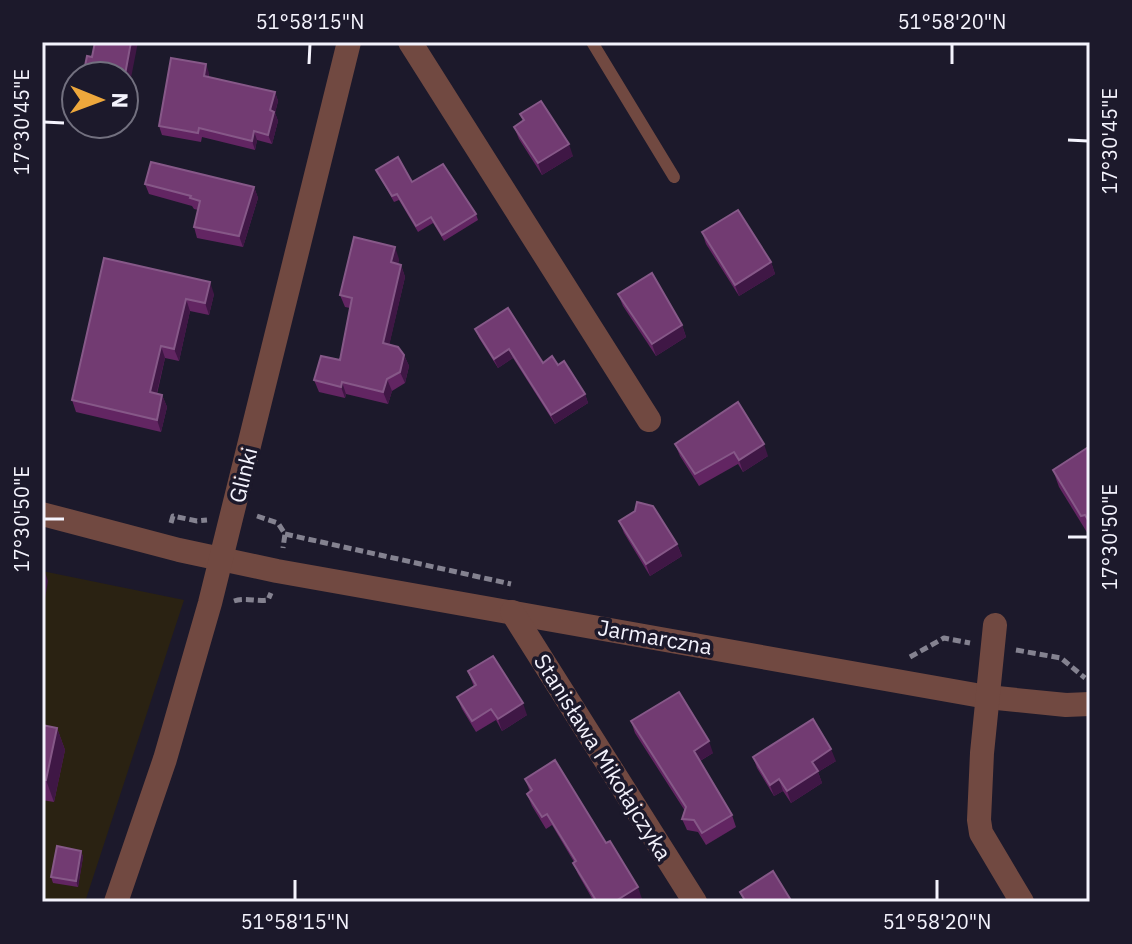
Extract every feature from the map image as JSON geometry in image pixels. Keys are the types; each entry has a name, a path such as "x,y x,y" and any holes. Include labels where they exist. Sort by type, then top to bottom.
{"street":[{"name":"Glinki","path":"116,902 165,759 221,560 349,42"},
{"path":"410,42 649,420"},
{"name":"Jarmarczna","path":"42,514 221,560 987,697 1066,705 1090,704"},
{"name":"Stanisława Mikołajczyka","path":"512,612 695,902"},
{"path":"994,636 979,807 981,833 1022,902"}],"lane":[{"path":"592,42 674,177"}],"path":[{"path":"285,534 525,587"},
{"path":"896,655 912,657 944,638 994,636 1061,658 1084,678 1090,678"}],"shaded area":[{"path":"42,571 184,600 85,902 42,902"}],"building":[{"path":"95,42 131,42 128,60 86,60 87,56 92,57"},
{"path":"171,58 206,64 204,76 275,92 268,135 254,131 252,141 199,128 198,133 159,126"},
{"path":"541,101 569,144 538,163 514,127 524,120 520,114"},
{"path":"398,157 412,182 443,164 476,214 442,235 431,217 416,226 397,194 392,196 376,170"},
{"path":"151,162 254,187 239,236 194,227 200,201 145,184"},
{"path":"738,210 771,262 735,285 702,232"},
{"path":"354,237 395,247 391,262 401,265 383,343 398,347 404,355 400,372 387,379 383,392 342,382 341,387 314,380 321,356 340,360 352,298 340,295"},
{"path":"104,258 210,282 205,303 186,299 174,349 161,346 150,392 162,395 157,420 72,400"},
{"path":"652,273 682,325 652,344 618,294"},
{"path":"508,308 543,363 552,356 558,365 564,361 585,394 551,415 509,349 494,359 475,329"},
{"path":"738,402 764,444 739,460 734,452 695,474 675,444"},
{"path":"1090,446 1090,523 1085,515 1081,516 1053,470"},
{"path":"637,502 653,506 677,544 646,564 619,521 635,511"},
{"path":"493,656 523,703 498,719 491,709 472,721 457,697 476,685 468,671"},
{"path":"679,692 709,741 694,751 732,815 702,833 694,820 682,819 686,807 631,721"},
{"path":"813,719 831,749 812,762 818,771 787,791 779,779 770,785 753,757"},
{"path":"42,725 57,728 46,780 42,779"},
{"path":"555,760 606,843 610,841 638,887 614,902 597,902 547,814 542,817 527,794 532,790 525,779"},
{"path":"57,846 81,851 76,881 51,877"},
{"path":"773,871 792,902 746,902 740,892"}]}
